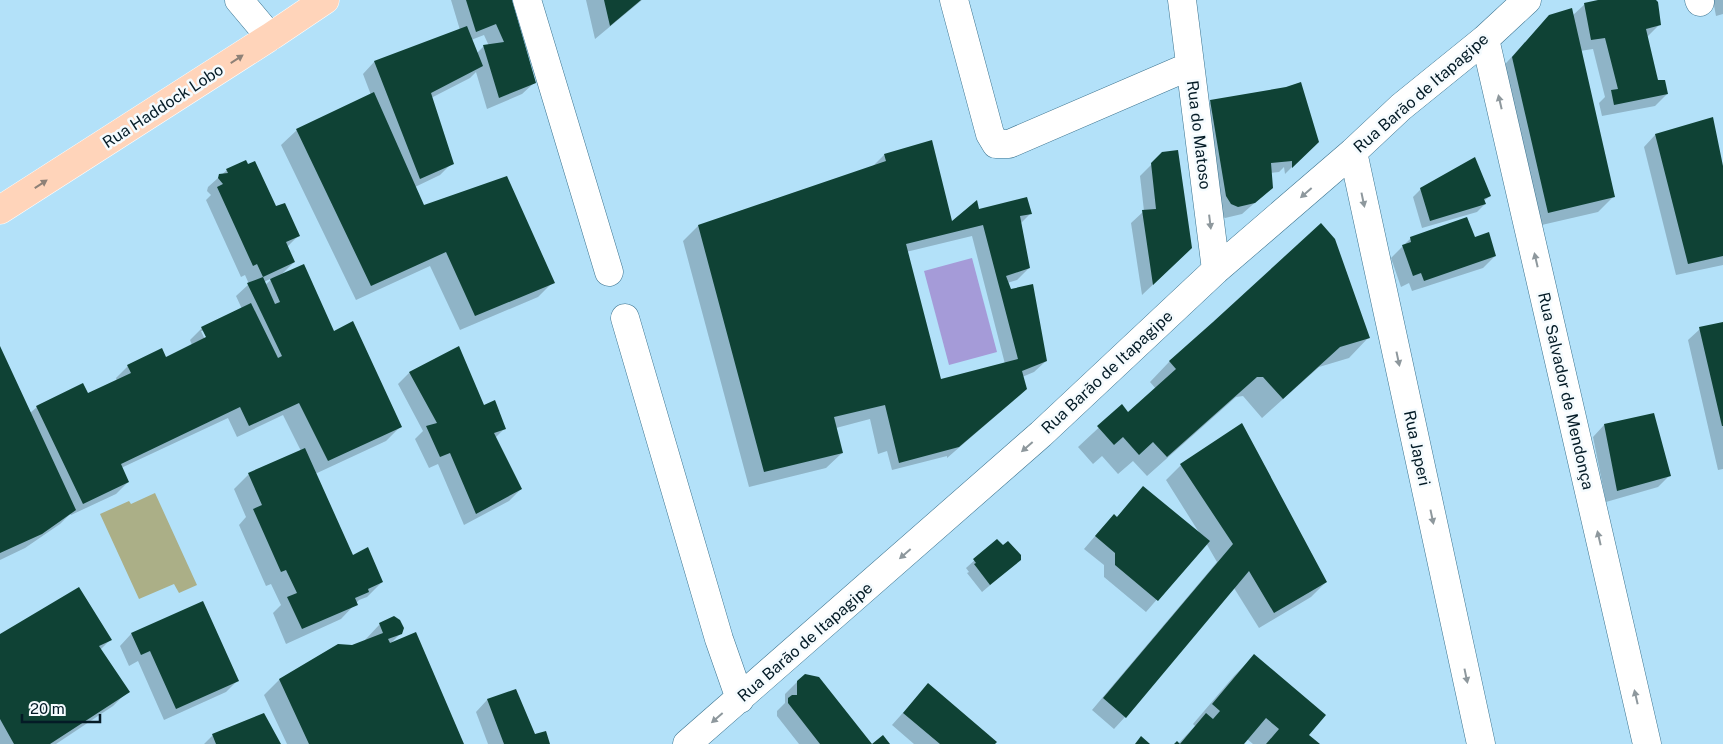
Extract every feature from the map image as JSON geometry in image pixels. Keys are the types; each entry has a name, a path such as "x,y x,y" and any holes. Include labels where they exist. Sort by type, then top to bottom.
{"main road":[{"name":"Rua Haddock Lobo","path":"0,210 270,37 324,0"}],"street":[{"path":"239,0 270,37"},
{"path":"527,0 609,272"},
{"path":"954,0 990,134 996,144 1009,144 1190,66"},
{"name":"Rua do Matoso","path":"1182,0 1216,270"},
{"name":"Rua Barão de Itapagipe","path":"687,744 1041,434 1216,270 1353,152 1401,107 1485,39 1527,0"},
{"name":"Rua Salvador de Mendonça","path":"1485,39 1647,744"},
{"name":"Rua Japeri","path":"1353,152 1481,744"},
{"path":"625,318 719,639 740,698"}],"green space":[{"path":"155,493 197,585 179,593 174,584 139,599 100,514 129,501 131,504"}],"shaded area":[{"path":"972,258 997,352 949,365 924,271"}],"building":[{"path":"466,0 512,0 536,83 499,98 483,45 504,42 496,24 476,32"},
{"path":"604,0 641,0 610,26"},
{"path":"1598,0 1656,0 1658,2 1661,25 1646,29 1658,80 1665,80 1668,94 1614,105 1611,90 1618,89 1605,38 1591,40 1584,3"},
{"path":"1572,8 1615,197 1548,213 1512,57 1549,15"},
{"path":"467,26 483,66 431,93 454,164 420,179 374,61"},
{"path":"1301,82 1319,142 1292,168 1292,161 1271,163 1273,188 1255,203 1238,207 1231,204 1226,196 1210,100 1286,87"},
{"path":"374,92 424,205 507,176 555,283 475,316 446,252 371,286 296,129"},
{"path":"1713,117 1723,166 1723,256 1688,264 1655,134"},
{"path":"932,140 952,221 977,200 979,209 1027,197 1032,214 1020,216 1030,268 1006,276 1011,289 1033,284 1047,361 1022,371 1027,389 959,447 899,463 885,405 834,417 843,453 764,472 698,225 886,161 884,154","holes":["983,225 1018,359 941,379 906,244"]},
{"path":"1178,150 1192,248 1153,285 1142,210 1156,209 1151,163 1162,152"},
{"path":"1475,157 1491,196 1484,199 1486,204 1430,221 1420,188"},
{"path":"246,160 248,164 255,161 276,206 285,203 300,236 286,242 295,262 263,277 257,264 253,266 217,187 223,184 218,178 219,174 228,173 226,169"},
{"path":"1467,217 1475,237 1489,232 1496,256 1424,281 1421,273 1413,276 1402,245 1411,242 1410,237"},
{"path":"1321,223 1335,239 1370,338 1340,347 1283,399 1263,377 1257,377 1167,457 1153,442 1139,455 1123,437 1114,445 1097,426 1122,404 1128,412 1176,369 1169,361"},
{"path":"304,264 334,331 353,321 402,427 328,461 299,403 249,426 240,407 121,464 129,482 83,504 36,406 83,383 88,393 131,373 127,365 162,348 166,357 206,337 201,327 251,303 278,358 282,356 247,283 263,277 275,304 280,302 270,279"},
{"path":"1723,322 1723,426 1722,426 1699,327"},
{"path":"0,346 76,510 42,534 0,553"},
{"path":"459,346 484,405 495,400 506,429 494,433 522,489 476,514 450,453 440,457 426,426 437,423 409,372"},
{"path":"1654,413 1671,476 1617,491 1604,424"},
{"path":"1242,423 1327,582 1274,613 1249,571 1126,718 1103,698 1233,544 1180,464"},
{"path":"305,448 353,555 368,547 383,582 368,589 369,592 355,598 358,605 302,629 287,597 297,593 286,570 281,572 253,509 262,505 248,473"},
{"path":"1143,486 1210,541 1158,601 1115,565 1115,553 1095,536 1114,514 1117,517"},
{"path":"997,539 1003,545 1008,541 1021,555 1021,560 990,585 974,564 976,563 973,559"},
{"path":"79,587 112,640 99,646 130,692 50,744 14,744 0,719 0,634"},
{"path":"203,601 239,681 176,709 150,651 141,655 131,633"},
{"path":"394,616 400,620 404,628 402,634 388,639 390,643 416,632 464,744 309,744 279,679 338,644 352,645 383,633 379,623"},
{"path":"1254,654 1326,715 1309,735 1320,744 1266,744 1279,729 1266,718 1244,744 1180,744 1206,713 1213,719 1220,711 1212,704"},
{"path":"805,674 819,677 872,744 820,744 788,703 788,698 792,695 797,695 797,681"},
{"path":"928,683 997,742 995,744 940,744 903,713"},
{"path":"516,689 535,734 546,731 550,744 504,744 487,699"},
{"path":"264,713 281,744 216,744 212,734"},
{"path":"883,735 890,744 872,744"},
{"path":"1141,736 1150,744 1135,744"}]}
